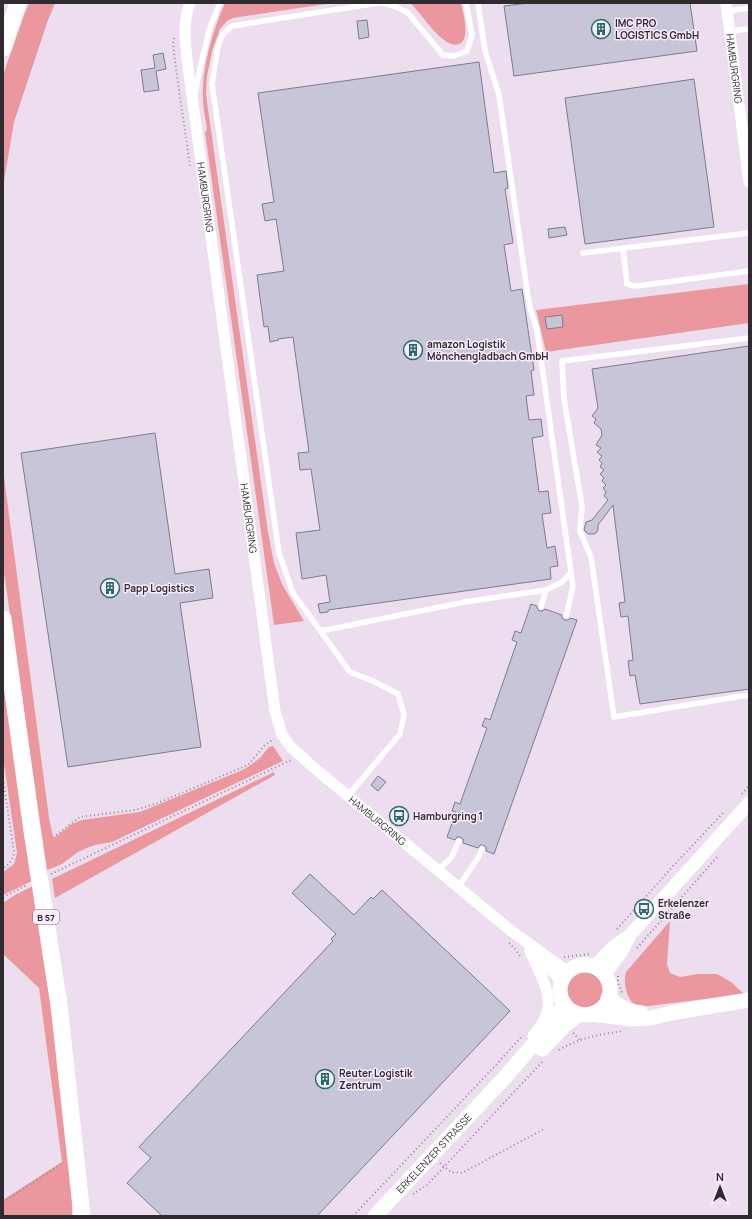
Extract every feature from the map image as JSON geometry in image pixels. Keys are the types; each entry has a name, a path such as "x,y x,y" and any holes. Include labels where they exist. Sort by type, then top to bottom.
{"main road":[{"path":"3,48 18,3"},
{"name":"B 57","path":"3,619 32,831 59,1004 82,1216"},
{"path":"506,1076 530,1062 565,1025 585,1014 599,1011 604,1006 610,990 608,982 599,971 580,966 574,968 565,976 560,988 564,1003 573,1012 585,1014 633,1019 650,1018 676,1012 749,1000"},
{"path":"608,998 628,1011 645,1014 676,1012"},
{"path":"506,1076 557,1017 564,1003"},
{"name":"ERKELENZER STRASSE","path":"375,1216 506,1076"}],"street":[{"name":"HAMBURGRING","path":"190,3 186,17 185,39 193,104 275,711 282,734 298,754 510,930"},
{"name":"HAMBURGRING","path":"727,7 749,182"},
{"path":"599,971 613,947 630,935 744,800"},
{"path":"510,930 541,962 565,976"},
{"path":"510,930 554,962 565,976"},
{"name":"ERKELENZER STRASSE","path":"506,1076 516,1054 542,1023 546,1012 548,1001 547,990 530,951"}],"lane":[{"path":"193,104 210,27 220,3"},
{"path":"348,796 400,734 404,715 398,694 374,681 350,672 294,593 279,553 212,84 218,46 223,34 232,26 378,3"},
{"path":"382,3 394,6 406,12 443,55 454,56 467,51 472,35 466,3"},
{"path":"478,3 485,51 499,95 528,297 537,330 574,587 566,616"},
{"path":"727,7 749,8"},
{"path":"730,31 749,30"},
{"path":"583,253 749,233"},
{"path":"623,248 627,284 630,285 636,286 749,271"},
{"path":"749,338 562,360 564,399 582,506 580,531 591,557 614,717 749,695"},
{"path":"321,631 465,602 546,590 562,582 571,572"},
{"path":"541,607 546,590"},
{"path":"438,870 451,858 459,841"},
{"path":"458,887 478,858 482,849"}],"path":[{"path":"56,835 80,817 135,810 158,803 248,765 265,745 282,734"},
{"path":"60,870 265,773 290,760 298,754"},
{"path":"3,779 14,852 12,860 3,868"},
{"path":"744,800 749,786"},
{"path":"614,933 674,865 728,809"},
{"path":"634,952 719,854"},
{"path":"3,897 19,889"},
{"path":"554,962 558,958 596,952"},
{"path":"557,1051 580,1040 606,1033"},
{"path":"353,1216 490,1072 524,1034"},
{"path":"411,1196 427,1185 544,1060"},
{"path":"432,1156 451,1172 462,1173 544,1129"},
{"path":"3,1202 61,1164"}],"shaded area":[{"path":"29,3 55,3 14,122 3,187 3,75"},
{"path":"225,3 333,3 233,18 227,21 220,29 212,51 207,76 206,95 268,532 274,563 282,584 304,621 274,625 205,132 207,130 203,104 203,88 206,63 216,25"},
{"path":"410,3 461,3 465,25 465,37 463,41 459,44 453,44 439,36"},
{"path":"749,284 749,323 546,352 536,310"},
{"path":"3,469 49,818 53,836 55,837 72,824 82,820 140,812 245,769 260,758 269,747 273,746 283,761 112,842 95,845 78,852 62,864 47,870 3,566"},
{"path":"3,665 34,880 3,895 3,872 14,864 17,853 3,757"},
{"path":"274,772 275,775 55,898 52,879"},
{"path":"33,886 67,1117 73,1176 72,1216 3,1216 3,1200 62,1162 39,988 3,954 3,903"},
{"path":"670,921 667,964 670,973 680,977 698,974 717,974 731,982 744,994 649,1006 633,1003 626,988 626,972"},
{"path":"581,971 589,971 596,974 601,979 604,990 601,1001 596,1006 589,1009 581,1009 574,1006 569,1001 566,994 566,986 569,979 574,974"}],"building":[{"name":"IMC PRO LOGISTICS GmbH","path":"529,3 690,3 697,51 514,76 504,6"},
{"path":"367,20 369,37 359,39 357,21"},
{"path":"163,53 166,69 156,71 159,90 144,92 141,70 155,68 153,55"},
{"name":"amazon Logistik Mönchengladbach GmbH","path":"479,62 494,173 506,171 508,188 505,189 513,243 504,245 511,291 522,289 534,370 531,371 534,395 526,396 529,420 541,419 543,436 532,438 539,492 548,491 551,513 542,514 547,548 555,546 558,566 550,567 551,579 328,610 328,612 320,613 318,604 330,602 326,575 302,579 296,533 320,530 311,469 300,470 298,453 309,452 293,337 278,339 279,340 270,342 268,326 264,327 257,275 284,271 276,219 265,221 262,204 274,202 258,93"},
{"path":"694,79 714,227 585,244 565,98"},
{"path":"565,227 567,235 549,238 548,229"},
{"path":"562,315 563,327 547,329 545,317"},
{"path":"749,346 749,689 640,704 635,675 630,676 628,661 633,660 628,616 621,617 619,603 625,602 613,505 598,525 598,530 596,533 588,534 584,530 586,522 592,520 608,500 604,496 606,492 603,488 606,485 602,481 604,478 600,474 604,470 600,467 602,463 599,460 602,456 597,452 601,448 596,445 602,435 601,429 594,423 596,419 592,416 598,408 592,369"},
{"name":"Papp Logistics","path":"155,433 175,574 209,569 213,598 180,603 201,747 68,767 21,453"},
{"path":"531,604 537,606 539,611 545,609 562,615 562,618 565,620 570,618 577,620 494,854 486,851 486,847 483,845 480,845 478,848 463,843 463,839 460,837 457,837 455,840 447,837 456,812 452,811 455,802 460,804 487,728 482,726 485,718 490,720 517,642 512,640 515,631 521,633"},
{"path":"378,776 386,782 378,791 371,785"},
{"name":"Reuter Logistik Zentrum","path":"310,874 354,915 371,897 373,899 382,890 510,1011 317,1216 162,1216 127,1183 151,1158 139,1147 333,941 331,939 336,934 292,893"}],"place":[{"name":"IMC PRO LOGISTICS GmbH","path":"601,29"},
{"name":"amazon Logistik Mönchengladbach GmbH","path":"413,350"},
{"name":"Papp Logistics","path":"110,588"},
{"name":"Hamburgring 1","path":"399,816"},
{"name":"Erkelenzer Straße","path":"644,909"},
{"name":"Reuter Logistik Zentrum","path":"325,1079"}]}
